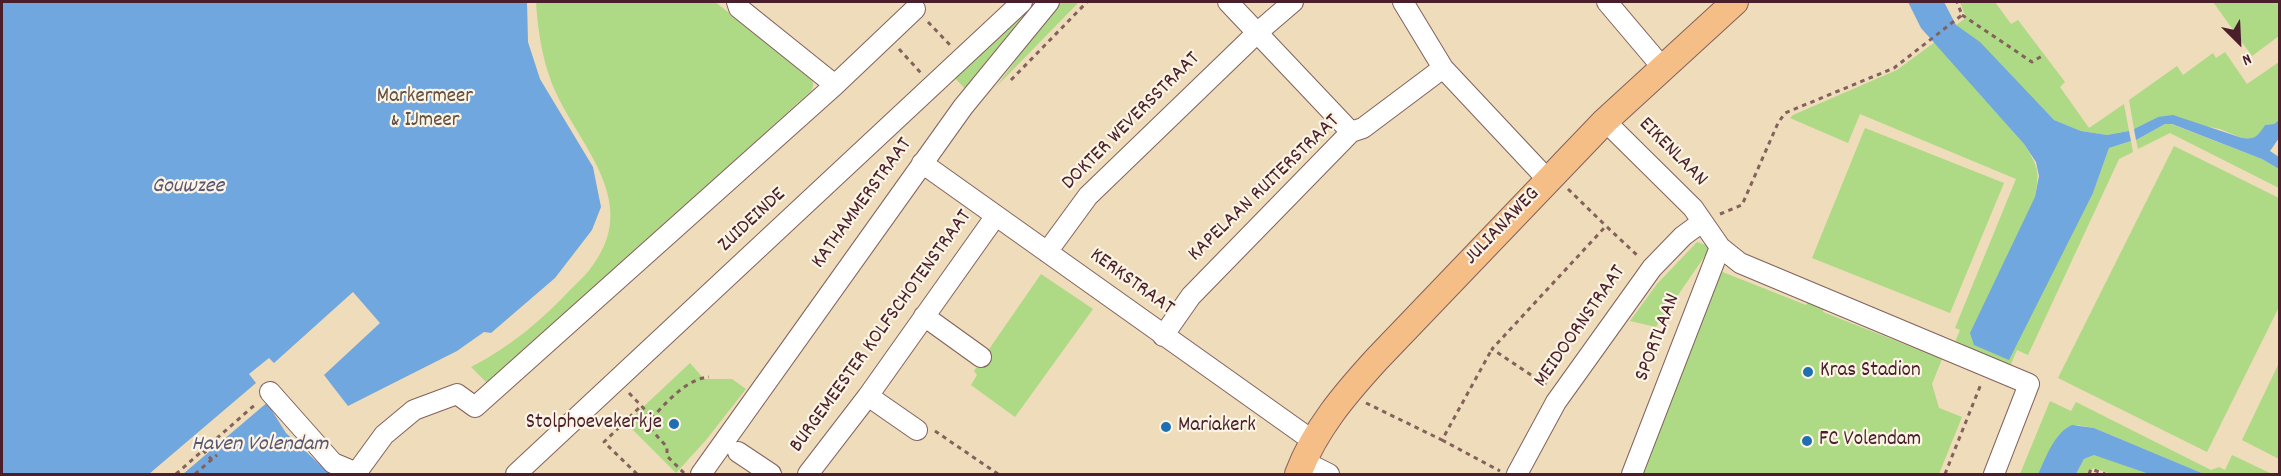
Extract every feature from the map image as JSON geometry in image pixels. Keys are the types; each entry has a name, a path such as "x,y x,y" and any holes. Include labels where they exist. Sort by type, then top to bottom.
{"main road":[{"name":"JULIANAWEG","path":"1305,459 1346,393 1605,121 1735,2"}],"street":[{"path":"737,2 739,8 836,85"},
{"name":"ZUIDEINDE","path":"516,474 1022,2"},
{"name":"KATHAMMERSTRAAT","path":"701,474 731,446 922,164 963,107 1049,2"},
{"path":"1228,2 1351,132"},
{"name":"DOKTER WEVERSSTRAAT","path":"1047,252 1088,196 1258,32 1293,2"},
{"path":"1403,2 1443,69 1557,171"},
{"path":"1607,2 1662,67"},
{"path":"270,392 332,464 358,473 384,435 414,410 456,394 475,407 836,85 915,9"},
{"name":"KAPELAAN RUITERSTRAAT","path":"1163,336 1191,296 1351,132 1364,128 1443,69"},
{"name":"EIKENLAAN","path":"1605,121 1693,208 1702,222"},
{"name":"KERKSTRAAT","path":"922,164 1163,336 1305,459"},
{"name":"BURGEMEESTER KOLFSCHOTENSTRAAT","path":"808,474 868,396 995,217"},
{"path":"1702,222 1720,247 1740,263 2030,384 1994,474"},
{"name":"MEIDOORNSTRAAT","path":"1517,474 1561,395 1652,268 1683,236 1702,222"},
{"name":"SPORTLAAN","path":"1632,474 1720,247"},
{"path":"924,316 981,357"},
{"path":"868,396 916,430"},
{"path":"731,446 771,474"},
{"path":"1305,459 1329,474"}],"path":[{"path":"1957,2 1962,15 2032,62 2042,56"},
{"path":"915,9 948,43"},
{"path":"1702,222 1742,205 1778,123 1785,113 1894,68 1962,15"},
{"path":"886,36 932,85"},
{"path":"1557,171 1579,174 1567,188 1652,268"},
{"path":"1442,440 1492,349 1606,225"},
{"path":"1492,349 1561,395"},
{"path":"1945,474 1989,367"},
{"path":"679,468 667,456 667,447 646,424 687,385 700,378 709,377"},
{"path":"623,386 653,418"},
{"path":"180,474 203,450 270,392"},
{"path":"1346,393 1506,474"},
{"path":"637,474 604,442 641,406"},
{"path":"916,430 928,427 998,474"},
{"path":"203,450 212,460"},
{"path":"195,474 217,455"},
{"path":"2089,474 2091,469 2105,474"}],"green space":[{"path":"536,2 715,2 808,74 813,86 811,91 496,380 488,384 471,367 499,351 525,332 583,277 606,242 610,220 609,198 602,177 557,95 548,73 540,37"},
{"path":"1039,2 968,92 954,77"},
{"path":"1059,2 1079,2 996,87"},
{"path":"1960,2 1995,2 2011,24 2018,20 2065,82 2060,87 2089,128 2124,104 2129,131 2107,135 2081,131 2054,120 1956,25 1966,18"},
{"path":"2213,2 2279,2 2279,36 2252,56"},
{"path":"1935,42 2024,144 2037,169 2035,197 2093,193 2109,148 2131,141 2133,152 2119,159 2028,355 2017,350 2011,364 2013,368 1955,342 1960,330 1955,328 2016,179 1860,114 1848,143 1790,118 1897,70"},
{"path":"2225,52 2247,84 2279,62 2279,120 2274,124 2265,125 2258,137 2252,139 2242,138 2220,129 2158,117 2134,129 2129,100 2177,66 2183,75 2213,53 2216,58"},
{"path":"2165,124 2171,124 2262,159 2279,169 2279,188 2170,133 2138,149 2136,140"},
{"path":"1865,128 2004,183 1950,313 1812,258"},
{"path":"2174,146 2279,198 2279,307 2207,452 2058,378"},
{"path":"1697,242 1711,247 1656,327 1630,321 1657,284"},
{"name":"Kras Stadion","path":"1720,271 1806,305 1809,300 1824,306 1823,312 1942,359 1932,384 1939,408 1962,417 1939,474 1639,474"},
{"path":"1041,274 1093,309 1015,417 971,385 977,375 974,371"},
{"path":"690,363 704,379 732,379 746,389 706,440 676,473 626,423"},
{"path":"2279,363 2280,459 2242,440"},
{"path":"2050,401 2071,411 2076,402 2211,470 2219,467 2225,470 2232,455 2272,474 2204,474 2094,428 2077,425 2057,438 2038,474 2020,474"},
{"path":"2094,455 2149,474 2111,474 2093,468 2090,474 2076,474 2084,459"}],"water":[{"name":"Gouwzee","path":"2,2 527,2 528,42 540,79 593,167 601,207 592,230 555,278 491,333 484,332 457,351 348,406 324,375 380,323 353,292 274,363 269,358 249,374 256,383 149,474 2,474"},
{"path":"1908,2 1944,2 1956,25 1980,42 2054,120 2081,131 2107,135 2129,131 2131,141 2109,148 2093,193 2009,360 1974,345 1970,333 2035,197 2039,176 2036,162 2024,144 1921,28"},
{"path":"2173,115 2242,138 2256,136 2265,125 2274,124 2279,120 2279,138 2270,151 2279,157 2279,169 2262,159 2172,124 2165,124 2136,140 2134,129 2158,117"},
{"name":"Haven Volendam","path":"269,401 274,407 271,409 286,433 330,474 183,474"},
{"path":"2072,425 2094,428 2204,474 2149,474 2094,455 2084,459 2076,474 2038,474 2055,440"}],"place":[{"name":"Kras Stadion","path":"1808,372"},
{"name":"Stolphoevekerkje","path":"674,424"},
{"name":"Mariakerk","path":"1166,427"},
{"name":"FC Volendam","path":"1807,441"}],"park label":[{"name":"Markermeer & IJmeer","path":"425,110"}]}
